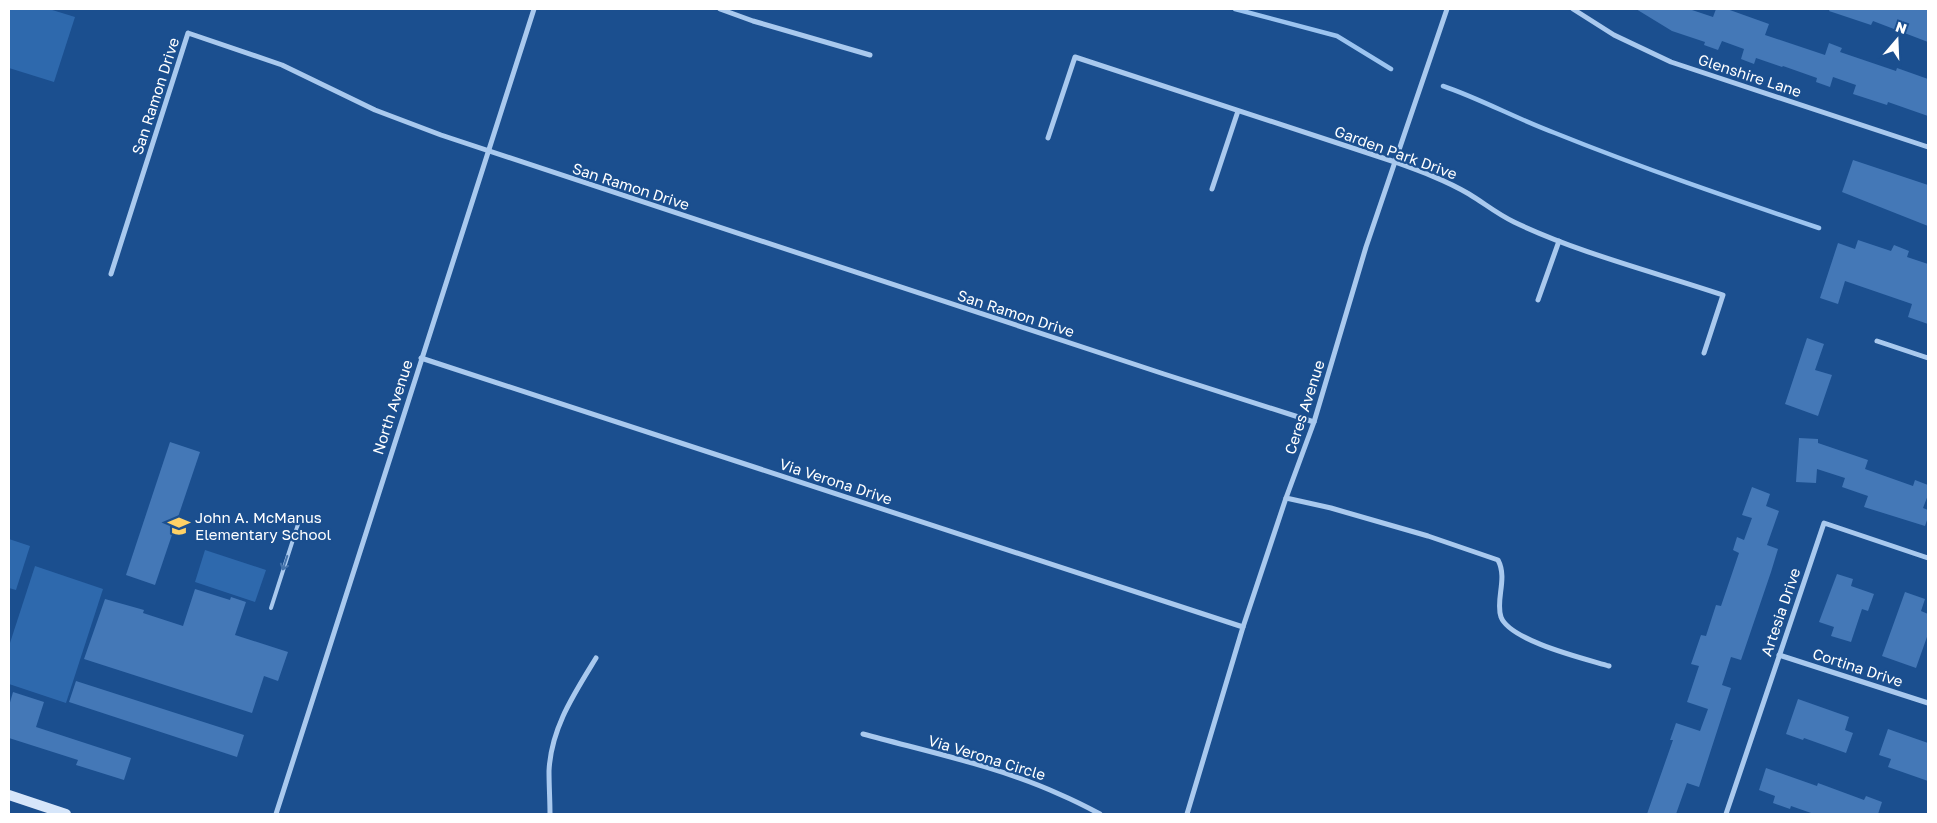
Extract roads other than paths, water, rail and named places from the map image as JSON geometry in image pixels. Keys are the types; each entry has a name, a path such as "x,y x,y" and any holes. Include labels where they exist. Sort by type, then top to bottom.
{"main road":[{"path":"9,795 66,814"}],"street":[{"name":"North Avenue","path":"276,814 420,358 534,9"},
{"path":"720,9 753,21 870,55"},
{"name":"Ceres Avenue","path":"1187,814 1244,626 1286,498 1314,422 1366,247 1447,9"},
{"name":"Glenshire Lane","path":"1573,9 1614,35 1671,62 1928,147"},
{"name":"San Ramon Drive","path":"111,274 188,33 282,65 383,113 488,151 1314,422"},
{"name":"Garden Park Drive","path":"1048,138 1074,57 1395,162 1438,178 1469,194 1491,210 1513,222 1559,241 1723,295 1704,353"},
{"path":"1212,189 1238,111"},
{"path":"1538,300 1559,241"},
{"path":"1877,341 1928,358"},
{"name":"Via Verona Drive","path":"420,358 1244,626"},
{"path":"1286,498 1331,508 1419,533 1498,560 1502,568 1501,616 1506,624 1516,632 1535,642 1610,666"},
{"name":"Artesia Drive","path":"1726,814 1824,523 1928,558"},
{"name":"Cortina Drive","path":"1779,655 1928,703"},
{"path":"550,814 549,770 554,738 567,705 596,658"},
{"name":"Via Verona Circle","path":"863,734 976,764 1020,778 1100,814"}],"lane":[{"path":"270,608 300,518"}],"waterway":[{"path":"1235,9 1337,36 1391,69"},
{"path":"1443,86 1620,158 1819,228"}],"place":[{"name":"John A. McManus Elementary School","path":"179,526"}]}
